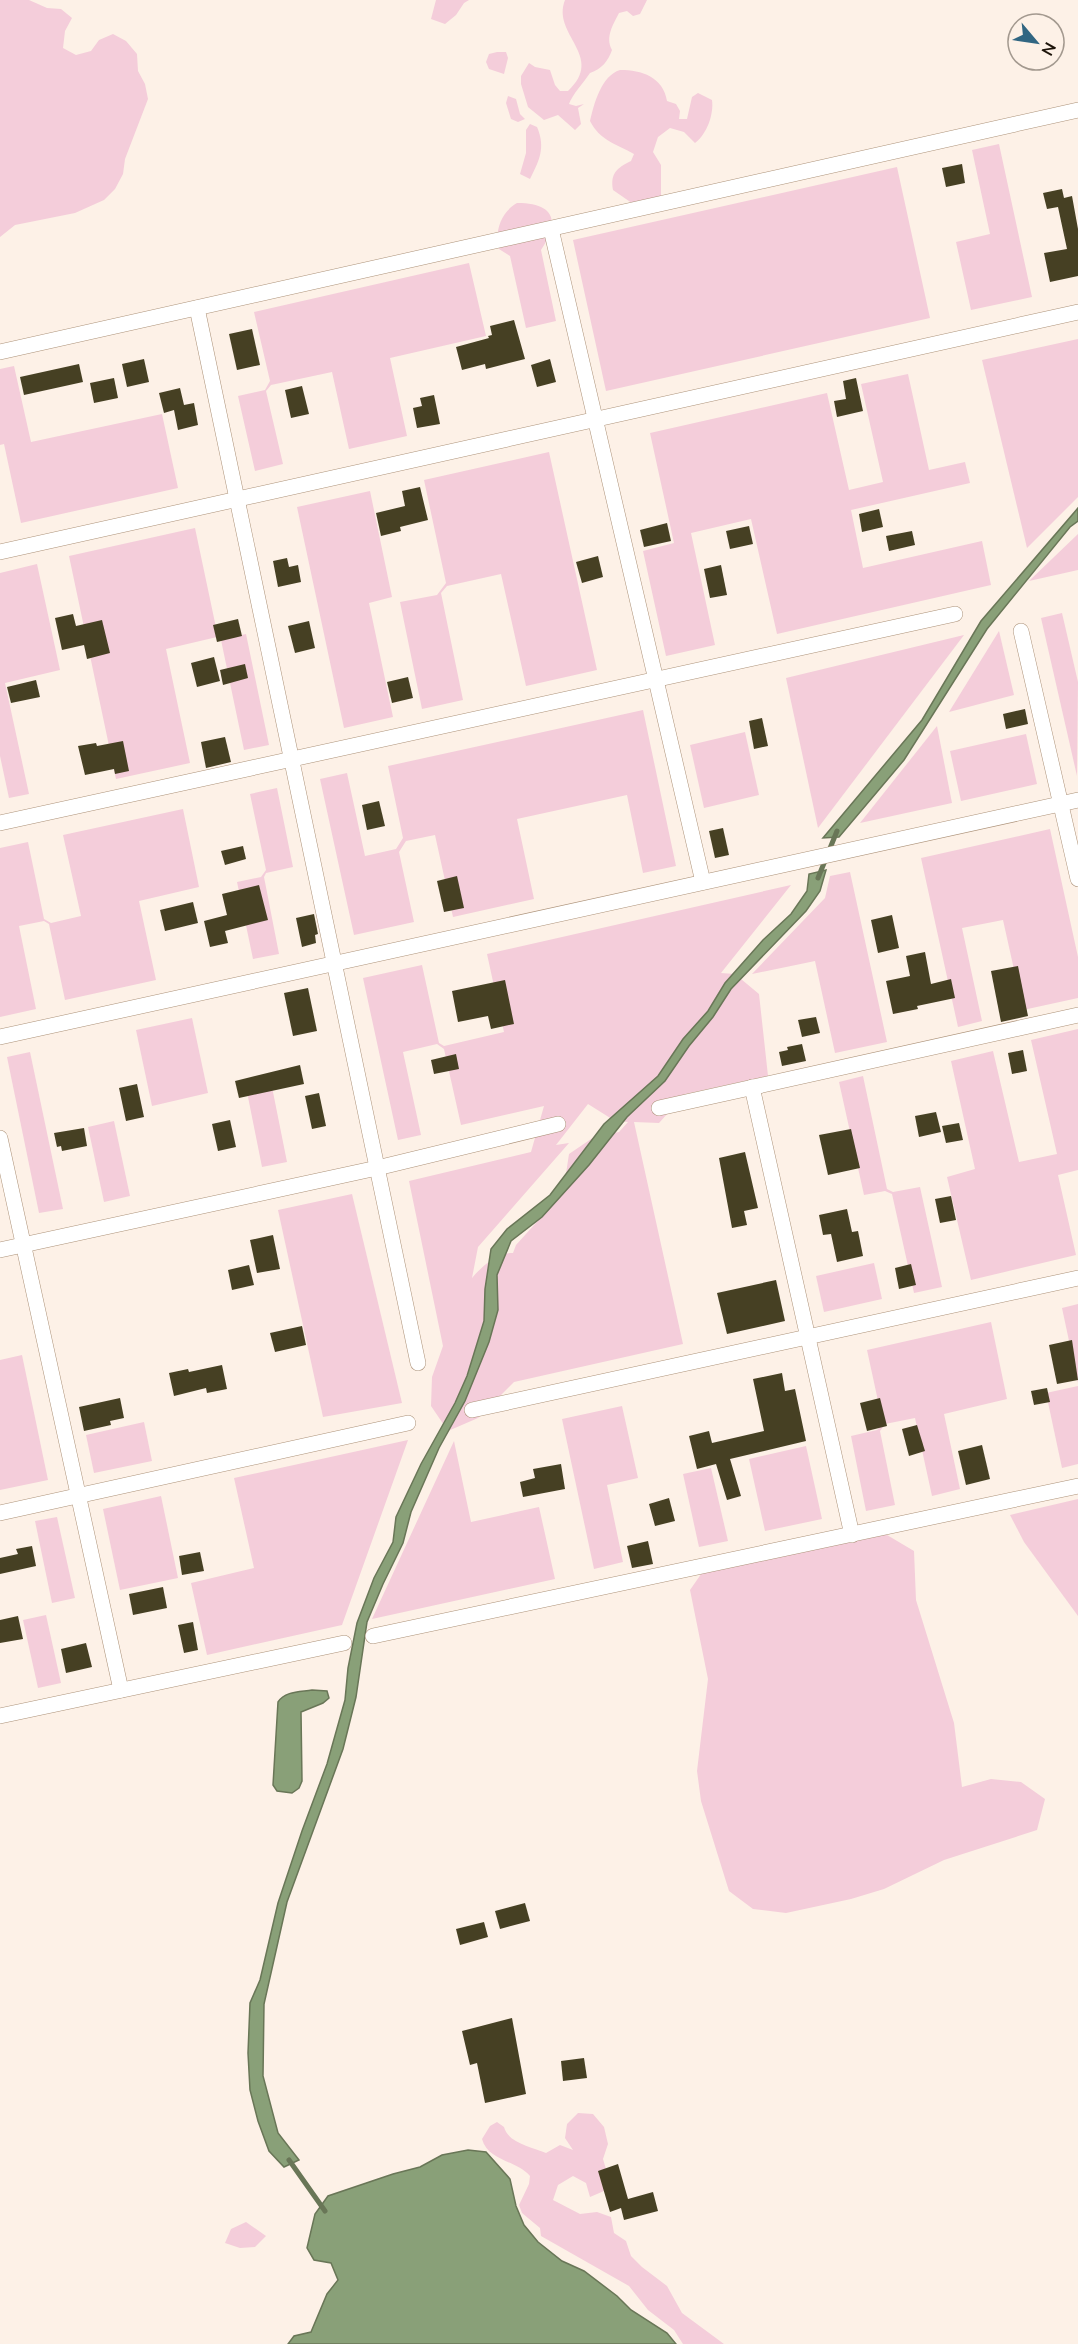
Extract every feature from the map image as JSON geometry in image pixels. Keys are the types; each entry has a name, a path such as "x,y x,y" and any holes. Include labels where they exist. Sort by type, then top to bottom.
{"street":[{"path":"0,352 1078,110"},
{"path":"551,229 704,882"},
{"path":"196,308 418,1363"},
{"path":"0,552 1078,312"},
{"path":"0,823 955,614"},
{"path":"1021,631 1078,879"},
{"path":"0,1037 1078,800"},
{"path":"659,1108 1078,1015"},
{"path":"752,1087 852,1535"},
{"path":"0,1250 378,1168 558,1124"},
{"path":"0,1138 121,1690"},
{"path":"472,1410 1078,1278"},
{"path":"0,1513 408,1423"},
{"path":"373,1636 1078,1486"},
{"path":"0,1716 344,1643"}],"shaded area":[{"path":"0,0 29,0 47,8 61,9 72,18 65,31 63,48 76,55 91,51 99,40 113,34 126,41 137,54 138,71 145,84 148,99 125,159 123,174 115,189 104,200 75,213 15,225 0,237"},
{"path":"436,0 469,0 445,24 431,19"},
{"path":"565,0 647,0 640,14 633,16 627,11 619,13 609,40 612,50 609,58 601,67 590,73 569,104 576,106 584,104 578,108 581,124 575,130 558,115 544,120 528,107 521,84 521,76 529,63 535,67 550,70 555,85 560,91 568,91 578,78 582,67 580,56 565,24 563,13"},
{"path":"506,52 508,58 504,74 489,69 486,62 489,54"},
{"path":"620,70 636,71 650,76 661,86 667,101 676,104 680,111 679,119 687,119 692,97 698,93 712,100 709,123 695,143 684,132 670,128 658,137 653,152 661,165 661,198 639,208 613,190 612,184 616,172 631,161 634,154 604,138 590,121 603,84 613,73"},
{"path":"508,96 516,99 520,114 525,119 518,122 511,119 506,103"},
{"path":"530,124 537,127 541,148 539,160 530,179 520,174 526,153 526,130"},
{"path":"999,144 1032,297 971,310 956,242 990,234 972,150"},
{"path":"897,167 930,318 606,391 573,240"},
{"path":"517,203 539,206 546,210 552,222 551,230 541,250 556,321 526,328 510,256 499,249 497,236 503,217"},
{"path":"469,263 486,336 390,358 407,436 349,449 332,372 271,385 266,391 283,464 255,471 238,396 265,390 270,381 254,312"},
{"path":"1078,339 1078,497 1027,548 982,360"},
{"path":"14,366 31,442 162,414 178,488 21,523 4,444 0,445 0,369"},
{"path":"908,374 929,470 965,462 970,483 851,510 863,568 982,541 991,585 777,634 751,519 691,533 715,645 666,656 643,551 674,543 650,433 827,393 849,490 883,482 861,384"},
{"path":"549,452 597,670 526,686 501,574 447,586 441,593 463,700 422,709 400,602 437,595 446,583 424,480"},
{"path":"370,491 392,597 369,603 393,717 344,728 297,507"},
{"path":"1078,508 1078,521 1070,527 987,629 904,760 839,837 823,838 922,720 981,621"},
{"path":"195,528 218,637 223,639 246,634 269,745 244,750 221,640 217,637 166,649 190,763 116,779 69,556"},
{"path":"1078,534 1078,570 1029,581"},
{"path":"37,564 60,670 5,683 29,794 9,798 0,756 0,573"},
{"path":"1062,613 1078,682 1077,776 1041,618"},
{"path":"999,631 1014,695 949,712"},
{"path":"964,635 818,828 786,678"},
{"path":"643,710 676,866 643,873 627,795 517,819 534,899 453,917 435,835 406,841 399,852 414,922 354,935 320,779 347,773 365,856 396,849 403,838 388,766"},
{"path":"937,726 952,803 860,823"},
{"path":"745,732 759,795 704,808 690,745"},
{"path":"1026,734 1037,784 961,801 950,751"},
{"path":"277,788 293,867 266,873 264,877 279,954 253,959 237,882 261,877 266,870 250,794"},
{"path":"183,809 199,887 139,901 156,980 65,1000 49,924 44,921 19,926 36,1009 0,1017 0,848 28,842 44,919 51,923 81,916 63,835"},
{"path":"1050,829 1078,957 1078,998 1023,1010 1003,920 962,928 982,1021 958,1027 921,858"},
{"path":"826,870 820,891 806,911 731,989 665,1081 627,1117 589,1165 542,1217 511,1241 497,1275 498,1310 489,1342 465,1401 439,1448 411,1512 403,1543 367,1622 356,1697 343,1749 287,1902 264,2004 263,2076 278,2133 299,2160 284,2167 269,2151 250,2090 248,2053 250,2003 260,1980 278,1903 327,1764 345,1700 348,1668 357,1623 374,1578 393,1542 396,1517 467,1376 484,1321 485,1289 491,1249 507,1229 550,1195 604,1124 658,1076 683,1039 708,1011 725,983 763,940 791,914 807,891 809,874"},
{"path":"850,872 887,1042 835,1053 815,961 752,974 825,898 830,876"},
{"path":"791,885 721,973 735,974 759,994 768,1076 685,1094 659,1123 634,1122 683,1344 514,1382 478,1418 448,1431 431,1406 432,1377 443,1346 409,1181 531,1152 544,1106 461,1125 444,1049 437,1044 403,1052 421,1135 398,1140 363,978 422,965 439,1043 444,1046 504,1032 487,954","holes":["588,1104 615,1121 628,1122 619,1132 594,1137 569,1154 563,1193 516,1245 513,1253 496,1258 472,1278 478,1247 569,1143 556,1145"]},
{"path":"192,1018 208,1093 152,1106 136,1030"},
{"path":"1078,1029 1078,1170 1058,1175 1076,1255 971,1280 947,1177 975,1169 951,1061 993,1051 1019,1162 1057,1154 1031,1040"},
{"path":"30,1052 63,1209 39,1213 7,1057"},
{"path":"863,1076 887,1189 893,1192 920,1187 942,1287 914,1293 892,1194 885,1191 864,1195 839,1082"},
{"path":"272,1087 287,1162 262,1167 247,1092"},
{"path":"114,1121 130,1196 104,1202 88,1127"},
{"path":"352,1194 402,1403 323,1417 278,1210"},
{"path":"874,1263 882,1299 824,1312 816,1276"},
{"path":"1078,1304 1078,1383 1062,1308"},
{"path":"991,1322 1007,1399 944,1414 960,1489 932,1496 915,1418 885,1424 880,1431 895,1505 866,1511 851,1436 877,1430 883,1424 867,1350"},
{"path":"22,1355 48,1480 0,1490 0,1360"},
{"path":"1078,1386 1078,1464 1062,1468 1046,1393"},
{"path":"622,1406 638,1478 607,1485 623,1562 594,1569 562,1419"},
{"path":"144,1422 152,1461 94,1473 86,1435"},
{"path":"408,1440 342,1625 207,1655 191,1583 254,1568 234,1478"},
{"path":"454,1441 471,1522 539,1507 555,1579 372,1619"},
{"path":"806,1446 822,1519 765,1531 749,1459"},
{"path":"711,1468 728,1541 699,1547 683,1474"},
{"path":"161,1496 178,1578 120,1590 103,1509"},
{"path":"1078,1499 1078,1616 1024,1542 1010,1515"},
{"path":"57,1517 75,1598 52,1603 35,1521"},
{"path":"856,1533 887,1535 914,1551 916,1600 954,1723 962,1787 991,1779 1021,1782 1045,1799 1037,1830 944,1860 884,1889 851,1899 786,1913 753,1909 729,1891 701,1801 697,1771 708,1679 690,1590 706,1567"},
{"path":"46,1615 61,1683 38,1688 23,1620"},
{"path":"312,1690 327,1691 329,1698 301,1712 302,1781 299,1788 292,1793 277,1791 273,1785 278,1702 289,1694"},
{"path":"578,2113 593,2114 604,2127 608,2144 603,2159 608,2176 604,2191 590,2197 586,2183 573,2176 558,2185 553,2200 580,2214 597,2212 611,2217 614,2233 626,2241 631,2256 667,2286 682,2313 724,2344 683,2344 674,2330 648,2310 629,2286 541,2236 540,2228 522,2213 519,2205 529,2184 530,2176 490,2152 482,2139 490,2126 497,2122 515,2141 546,2153 560,2145 573,2150 565,2138 567,2124"},
{"path":"468,2150 486,2152 510,2179 516,2206 524,2225 538,2242 562,2261 584,2271 617,2296 631,2310 667,2333 676,2344 288,2344 294,2336 311,2332 327,2294 338,2280 331,2263 314,2260 307,2248 315,2214 328,2196 420,2167 442,2155"},
{"path":"246,2222 266,2236 255,2247 240,2248 225,2243 231,2229"}],"building":[{"path":"962,164 965,183 946,187 942,168"},
{"path":"1062,189 1064,198 1072,196 1078,229 1078,276 1050,282 1044,253 1067,249 1058,207 1047,209 1043,193"},
{"path":"514,320 525,359 486,369 485,364 462,370 456,347 489,338 488,336 492,335 490,326"},
{"path":"252,329 260,365 237,370 229,334"},
{"path":"144,359 149,382 127,387 122,364"},
{"path":"550,359 556,382 537,387 531,365"},
{"path":"79,364 83,382 24,395 20,377"},
{"path":"114,378 118,398 94,403 90,383"},
{"path":"856,378 863,411 837,417 834,401 846,399 843,381"},
{"path":"302,386 309,414 291,418 285,390"},
{"path":"180,388 184,405 194,403 198,425 178,430 174,410 164,413 159,393"},
{"path":"434,395 440,424 417,428 413,408 422,406 420,398"},
{"path":"420,487 428,520 400,527 401,531 381,536 376,513 405,506 402,491"},
{"path":"879,509 883,527 862,532 859,514"},
{"path":"667,523 671,541 644,547 640,530"},
{"path":"749,526 753,544 730,549 726,531"},
{"path":"912,531 915,545 889,551 886,536"},
{"path":"598,556 603,577 582,583 576,562"},
{"path":"287,558 289,567 298,565 301,582 278,587 273,561"},
{"path":"721,565 727,595 710,598 704,569"},
{"path":"73,614 76,626 102,620 110,653 87,659 84,645 62,650 55,618"},
{"path":"238,619 242,636 217,642 213,625"},
{"path":"309,621 315,648 295,653 288,626"},
{"path":"214,657 220,681 197,687 191,663"},
{"path":"245,664 248,678 223,685 220,670"},
{"path":"408,677 413,698 392,703 387,682"},
{"path":"36,680 40,697 11,703 7,687"},
{"path":"1025,709 1028,724 1006,729 1003,714"},
{"path":"762,718 768,746 754,749 749,721"},
{"path":"225,737 231,762 206,768 201,742"},
{"path":"123,741 129,771 115,774 114,769 85,775 78,746 96,743 97,746"},
{"path":"379,801 385,826 367,830 362,805"},
{"path":"723,828 729,855 715,858 709,831"},
{"path":"243,846 246,859 225,865 221,851"},
{"path":"457,876 464,908 444,912 437,881"},
{"path":"259,885 268,920 225,931 228,943 210,947 204,921 227,915 222,894"},
{"path":"193,902 198,923 165,931 160,910"},
{"path":"314,914 318,934 315,935 316,943 302,947 296,918"},
{"path":"892,915 899,948 878,953 871,920"},
{"path":"925,952 931,984 951,979 955,998 893,1014 886,981 910,976 906,956"},
{"path":"1018,966 1028,1016 1001,1022 991,971"},
{"path":"505,980 514,1024 491,1029 488,1016 458,1022 452,991"},
{"path":"308,988 317,1031 293,1036 284,993"},
{"path":"816,1017 820,1033 802,1037 798,1020"},
{"path":"802,1044 806,1061 782,1066 779,1052 788,1050 787,1047"},
{"path":"1023,1050 1027,1071 1012,1074 1008,1053"},
{"path":"456,1054 459,1069 434,1074 431,1060"},
{"path":"300,1065 304,1084 239,1098 235,1081"},
{"path":"137,1084 144,1117 126,1121 119,1088"},
{"path":"319,1093 326,1126 312,1129 305,1096"},
{"path":"936,1112 941,1132 919,1137 915,1116"},
{"path":"230,1120 236,1147 218,1151 212,1124"},
{"path":"959,1123 963,1140 946,1143 942,1126"},
{"path":"84,1128 87,1146 62,1151 61,1146 57,1147 54,1133"},
{"path":"851,1129 860,1168 828,1175 819,1135"},
{"path":"745,1152 758,1208 744,1211 747,1225 732,1228 719,1158"},
{"path":"951,1196 956,1220 940,1223 935,1199"},
{"path":"847,1209 852,1232 858,1231 863,1256 837,1262 831,1234 823,1235 819,1215"},
{"path":"273,1235 280,1269 257,1273 250,1240"},
{"path":"911,1264 916,1285 899,1289 895,1268"},
{"path":"249,1265 254,1285 232,1290 228,1270"},
{"path":"776,1280 785,1321 727,1334 717,1293"},
{"path":"302,1326 306,1345 275,1352 270,1333"},
{"path":"1072,1340 1078,1380 1057,1384 1049,1345"},
{"path":"222,1365 227,1389 207,1393 206,1388 174,1396 169,1373 188,1369 189,1372"},
{"path":"782,1373 785,1391 795,1389 806,1441 730,1459 741,1496 727,1500 716,1464 697,1469 689,1436 709,1431 712,1443 764,1431 753,1379"},
{"path":"1047,1388 1050,1402 1034,1405 1031,1391"},
{"path":"120,1398 124,1418 110,1421 111,1425 84,1431 79,1407"},
{"path":"880,1398 887,1426 867,1431 860,1403"},
{"path":"917,1425 925,1451 909,1456 902,1429"},
{"path":"982,1445 990,1479 966,1485 958,1451"},
{"path":"561,1464 565,1489 523,1497 520,1482 535,1478 533,1469"},
{"path":"669,1498 675,1521 655,1526 649,1504"},
{"path":"648,1541 653,1564 632,1568 627,1546"},
{"path":"32,1546 36,1566 0,1574 0,1558 18,1554 16,1549"},
{"path":"200,1552 204,1571 182,1575 179,1556"},
{"path":"163,1587 167,1608 133,1615 129,1594"},
{"path":"18,1616 23,1639 0,1643 0,1620"},
{"path":"193,1622 198,1650 184,1653 178,1625"},
{"path":"86,1643 92,1667 66,1673 61,1649"},
{"path":"525,1903 530,1921 500,1929 495,1911"},
{"path":"484,1922 488,1937 460,1945 456,1929"},
{"path":"512,2018 526,2094 485,2103 477,2063 470,2065 462,2031"},
{"path":"584,2058 587,2078 563,2081 561,2061"},
{"path":"618,2164 628,2199 653,2192 658,2211 624,2220 621,2208 610,2212 598,2171"}],"waterway":[{"path":"818,878 837,831"},
{"path":"289,2160 325,2211"}]}
